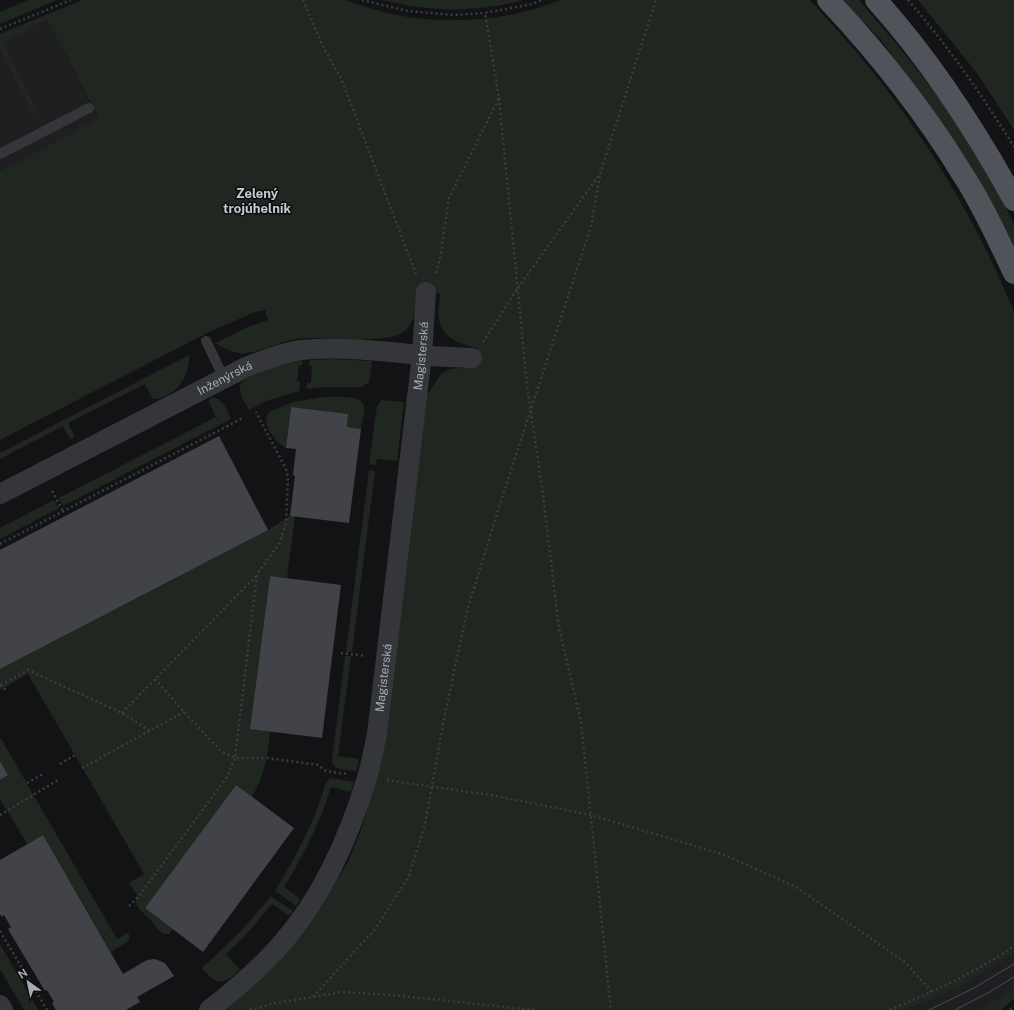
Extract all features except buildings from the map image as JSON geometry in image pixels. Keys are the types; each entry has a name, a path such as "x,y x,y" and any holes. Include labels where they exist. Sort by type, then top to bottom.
{"main road":[{"path":"828,0 854,27 895,76 932,127 966,179 993,228 1014,273"},
{"path":"876,0 921,55 961,110 1014,200"}],"street":[{"name":"Magisterská","path":"209,1010 251,976 271,956 310,906 337,859 350,828 367,777 377,734 422,355 421,285"},
{"name":"Inženýrská","path":"0,494 224,378 270,357 300,350 329,348 376,350 472,358"},
{"path":"0,1005 3,1010"}],"lane":[{"path":"0,154 89,108"},
{"path":"206,341 224,378"}],"path":[{"path":"0,29 71,0"},
{"path":"303,0 324,50 341,78 421,285"},
{"path":"362,0 408,11 453,15 485,13 532,4 542,0"},
{"path":"313,997 376,928 409,876 426,824 445,714 467,611 499,507 591,226 600,174 656,0"},
{"path":"485,13 499,98 531,410 560,628 581,722 611,1010"},
{"path":"436,274 440,259 449,198 499,98"},
{"path":"472,358 518,288 600,174"},
{"path":"122,713 258,574 279,544 286,524 288,479 286,469 256,412"},
{"path":"0,544 243,418"},
{"path":"51,488 63,512"},
{"path":"129,906 139,896 227,777 235,758 258,574"},
{"path":"341,653 372,657"},
{"path":"7,691 0,685 28,670 122,713 150,731"},
{"path":"155,679 221,751 235,758 267,758 318,765 326,771 496,796 591,815 722,854 796,887 905,962 932,992"},
{"path":"82,768 184,712"},
{"path":"60,764 75,755"},
{"path":"27,783 43,774"},
{"path":"0,815 58,780"},
{"path":"0,931 47,1010"},
{"path":"890,1010 958,980 1014,946"},
{"path":"250,1010 275,1003 342,992 392,995 534,1010"},
{"path":"1010,1010 1014,1006"}],"shaded area":[{"path":"28,0 57,0 0,24 0,12"},
{"path":"82,0 346,0 371,9 398,15 425,19 453,20 481,19 508,15 535,9 560,0 810,0 851,45 880,81 908,118 943,171 974,226 1002,283 1014,312 1014,953 958,988 905,1010 226,1010 276,963 316,916 348,862 361,830 378,774 427,395 441,374 450,369 475,367 478,348 454,340 441,327 438,317 440,294 419,291 415,314 411,324 403,332 395,336 374,339 297,339 259,351 246,353 230,351 215,343 248,327 268,320 265,310 255,312 207,333 0,440 0,171 99,119 47,19 3,43 38,112 34,114 0,48 0,34"},
{"path":"383,0 523,0 471,9 435,9"},
{"path":"842,0 859,0 899,47 954,117 987,171 1014,224 1014,251 930,107 881,40"},
{"path":"918,0 1014,0 1014,130 977,73"},
{"path":"46,15 99,120 0,171 0,34"},
{"path":"189,355 189,363 184,378 175,390 168,395 153,399 145,384 68,423 75,437 70,439 63,426 0,459 0,453"},
{"path":"334,359 372,361 369,383 361,387 322,387 307,389 307,383 311,383 312,366 309,366 310,360"},
{"path":"303,360 302,365 299,365 297,381 300,382 299,391 269,400 249,410 240,390 242,382 248,377 267,369"},
{"path":"213,397 220,400 231,419 63,506 59,498 216,417 209,402 209,400"},
{"path":"323,397 346,397 362,402 364,412 361,429 347,427 348,414 291,407 286,448 276,440 266,421 269,412 293,402"},
{"path":"382,400 404,402 397,461 377,459 376,465 369,464 377,406"},
{"path":"369,470 375,471 352,652 346,652"},
{"path":"54,500 59,508 0,539 0,528"},
{"path":"290,516 295,516 287,578 270,576 250,728 270,731 267,757 252,797 236,785 145,908 173,929 169,934 163,934 137,906 137,895 129,883 144,874 28,674 0,690 0,669 268,530"},
{"path":"345,656 351,656 338,756 359,759 356,771 338,768 333,764 332,760"},
{"path":"0,737 117,939 128,933 130,937 128,941 111,952 43,835 27,844 0,799 0,780 8,775 0,761"},
{"path":"331,778 354,782 351,792 331,787 311,838 284,887 300,900 296,906 275,891 304,838 322,796 326,782"},
{"path":"271,896 293,911 289,916 272,904 245,936 226,954 240,970 229,979 220,982 216,981 202,968 242,930"},
{"path":"0,944 38,1010 24,1010 0,969"},
{"path":"1014,953 1014,989 978,1010 905,1010 958,988"},
{"path":"1014,989 1014,999 1001,1010 978,1010"}],"tram line":[{"path":"929,1010 974,988 1014,964"},
{"path":"955,1010 1014,977"}],"district":[{"name":"Zelený trojúhelník","path":"257,200"}]}
